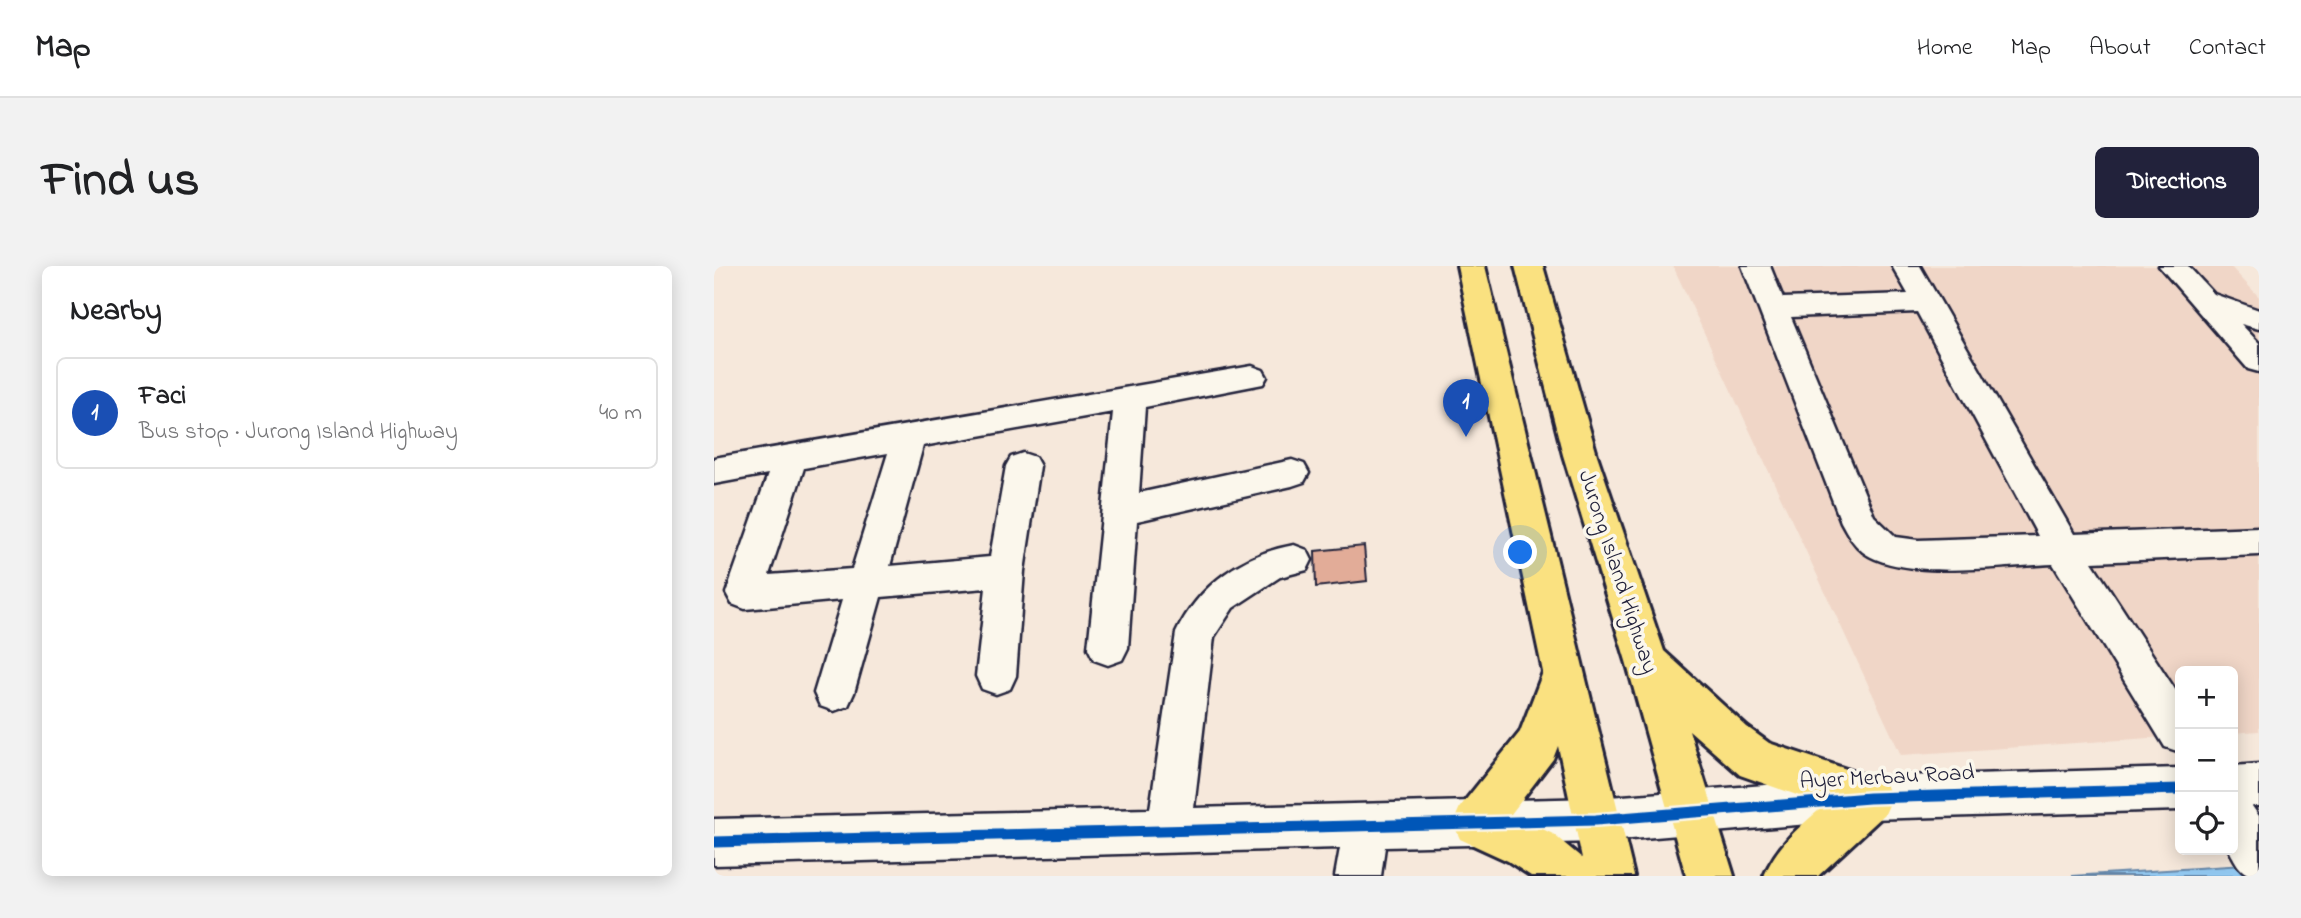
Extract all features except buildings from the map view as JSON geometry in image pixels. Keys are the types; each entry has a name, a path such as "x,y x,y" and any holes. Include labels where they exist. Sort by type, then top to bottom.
{"main road":[{"path":"1471,266 1610,876"},
{"name":"Jurong Island Highway","path":"1529,266 1580,455 1647,661 1710,876"},
{"path":"1647,661 1731,742 1756,760 1869,798"},
{"path":"1563,673 1536,744 1476,822 1544,857 1566,876"},
{"path":"1788,876 1808,850 1869,798"}],"street":[{"path":"1756,266 1858,522 1868,538 1881,548 1918,555 2259,541"},
{"path":"1906,266 2064,550 2177,729"},
{"path":"2173,266 2259,362"},
{"path":"2203,299 2259,320"},
{"path":"1773,308 1925,303"},
{"path":"714,471 1252,377"},
{"path":"1108,648 1130,398"},
{"path":"834,693 909,437"},
{"path":"790,458 746,593 1006,571"},
{"path":"996,676 1006,571 1023,466"},
{"path":"1120,511 1292,473"},
{"path":"1169,831 1195,633 1220,597 1271,565 1294,560"},
{"path":"2238,787 2259,785"},
{"name":"Ayer Merbau Road","path":"714,842 1596,820 1691,810 1869,798 2175,789"},
{"path":"2238,824 2259,857"},
{"path":"1358,876 1366,826"}],"shaded area":[{"path":"1673,266 2230,266 2259,297 2259,731 2238,733 2238,666 2175,666 2175,736 1901,755"}],"water":[{"path":"2259,864 2259,876 2072,876"}],"cycle path":[{"path":"714,842 1596,820 1869,798 2175,789"}],"place":[{"name":"Faci","path":"1466,437"}]}
